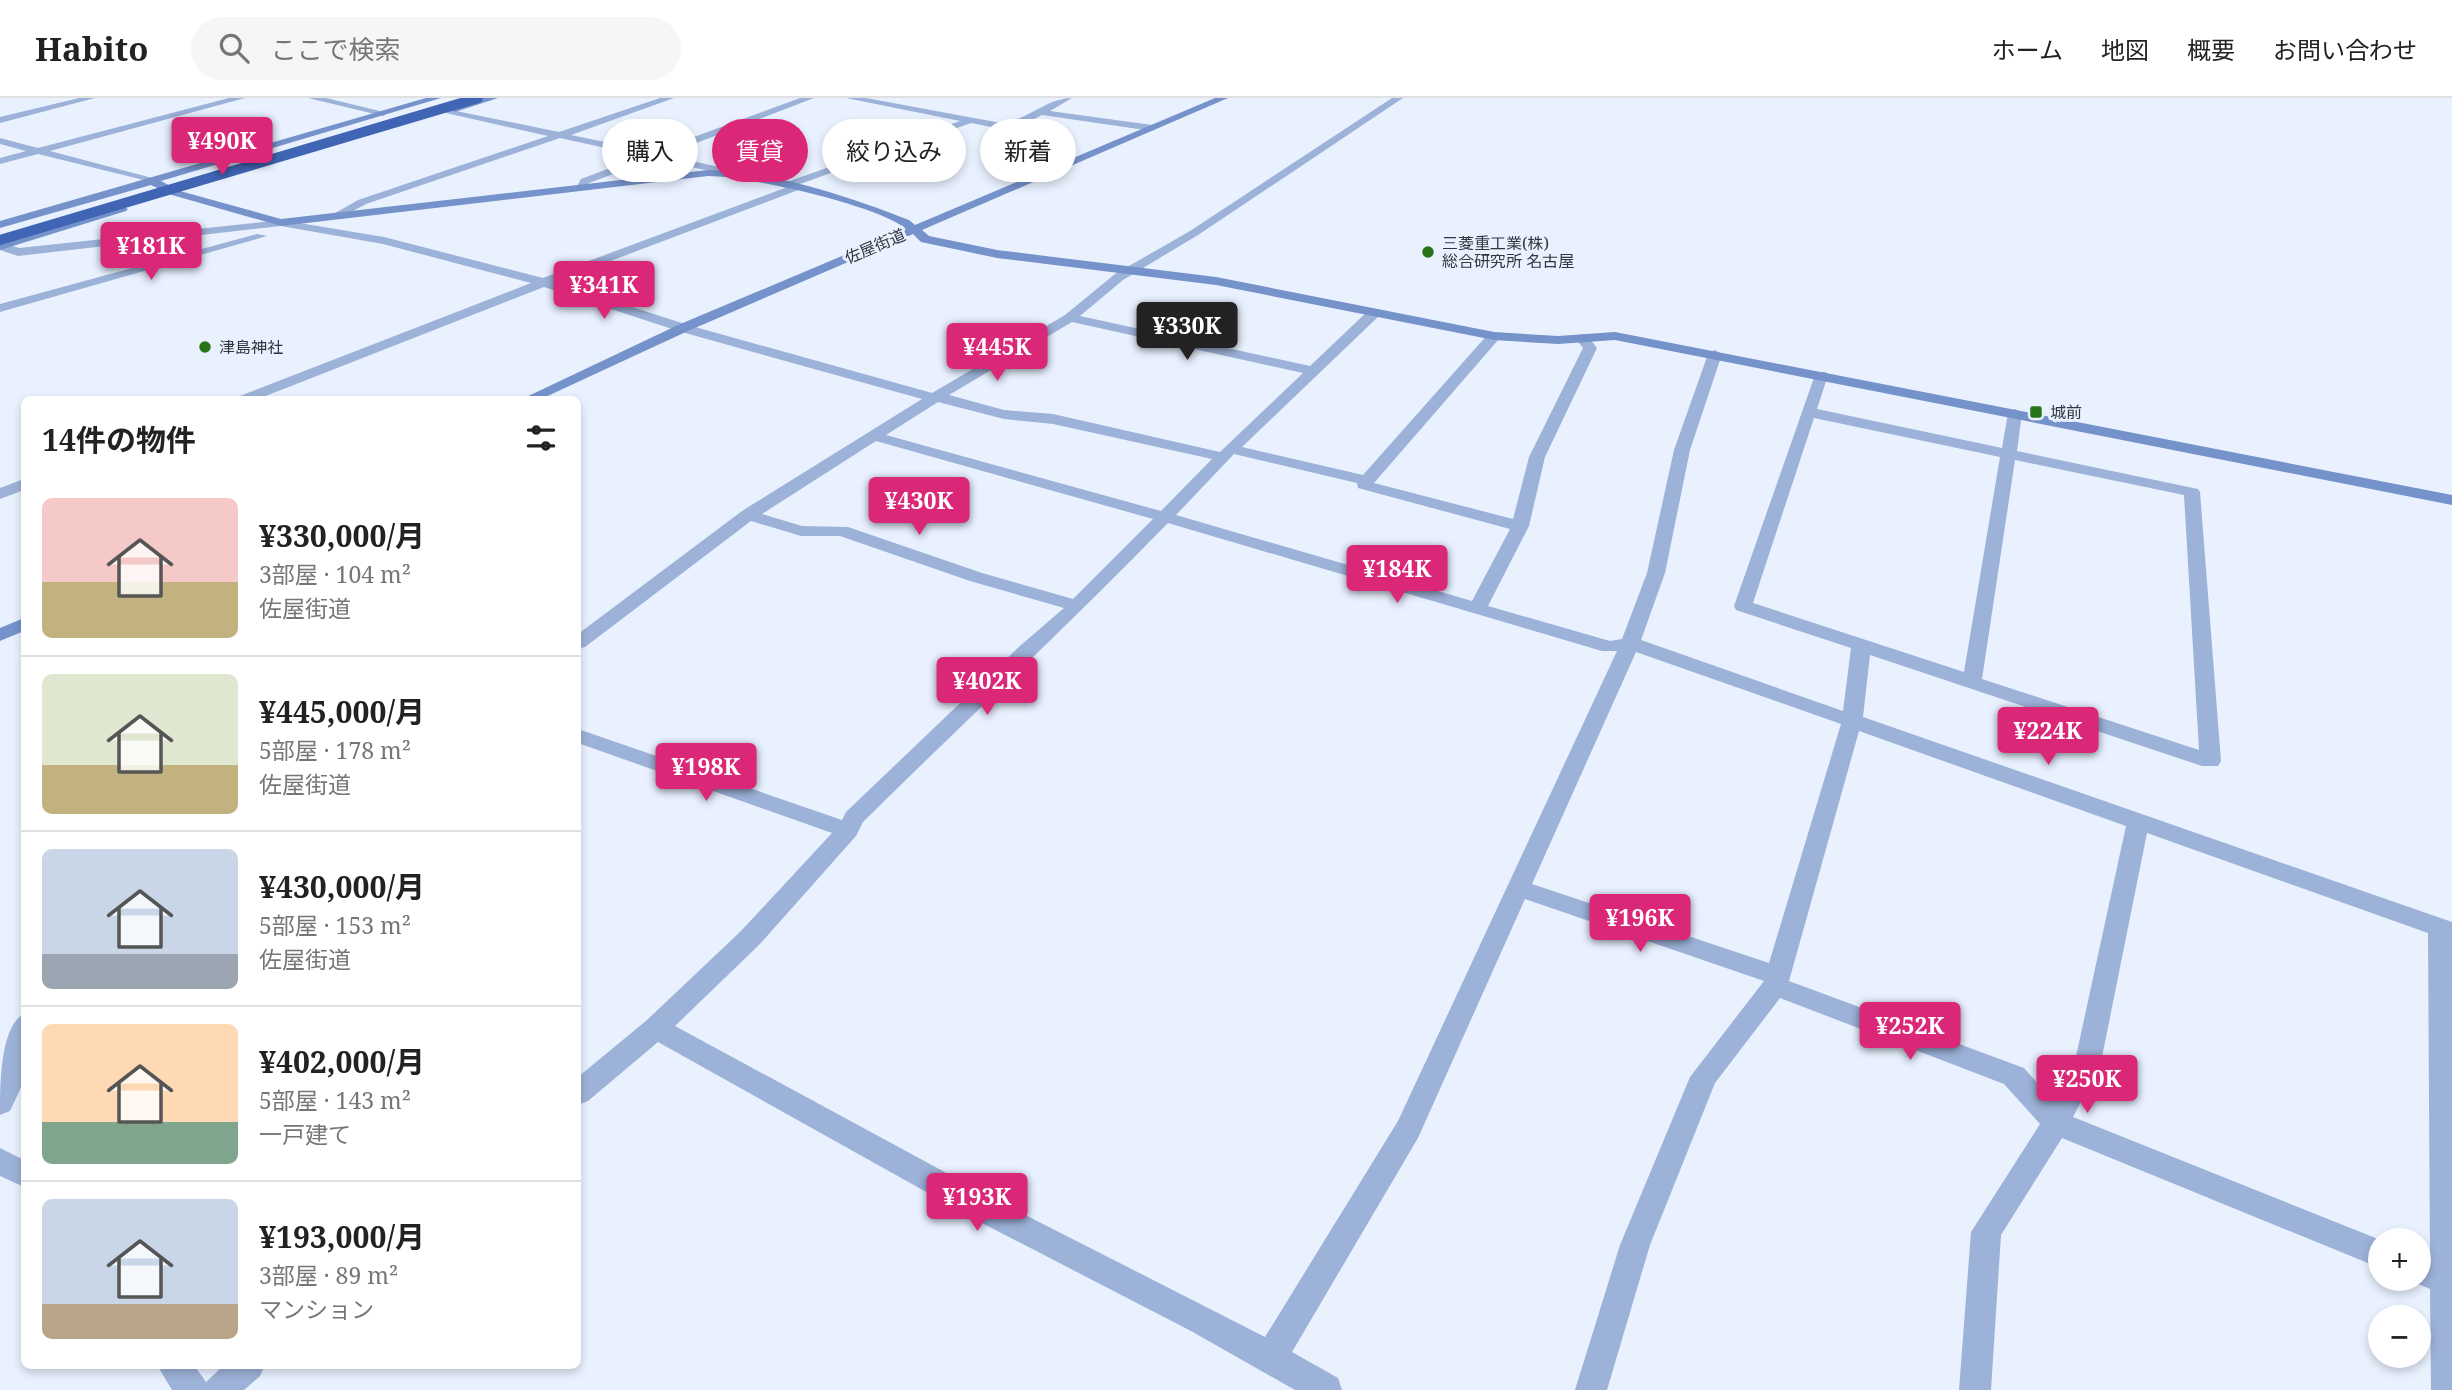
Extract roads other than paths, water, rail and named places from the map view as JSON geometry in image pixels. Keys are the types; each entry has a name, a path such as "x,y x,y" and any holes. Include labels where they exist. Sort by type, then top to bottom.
{"highway":[{"path":"0,228 449,98"},
{"path":"0,240 478,98"}],"street":[{"path":"0,120 90,98"},
{"path":"0,161 240,98"},
{"path":"313,98 383,113"},
{"path":"0,228 436,98"},
{"path":"0,246 493,98"},
{"path":"336,216 362,202 670,98"},
{"path":"698,139 810,98"},
{"path":"851,98 1001,126 1016,125 1067,98"},
{"name":"佐屋街道","path":"536,396 683,328 1223,98"},
{"path":"581,641 748,515 873,436 1070,318 1129,271 1194,233 1398,98"},
{"path":"449,111 602,144"},
{"path":"1041,112 1152,128"},
{"path":"253,396 792,186 970,120"},
{"path":"0,141 152,181 176,193 288,225 384,241 544,284 683,328 936,398 1004,414 1053,419 1367,481"},
{"path":"0,246 18,252 288,225 336,216 712,173"},
{"path":"581,188 585,181 602,175"},
{"path":"774,182 864,206 905,222 925,239 997,254 1216,281 1494,336 1531,340 1615,336 2452,500"},
{"path":"0,308 288,225"},
{"path":"581,1091 656,1028 750,938 848,830 854,818 1028,649 1077,606 1227,453 1375,312"},
{"path":"1070,318 1313,371"},
{"path":"1494,336 1364,485 1520,526"},
{"path":"1477,608 1520,526 1537,457 1590,348 1583,338"},
{"path":"1272,1356 1408,1129 1630,643 1656,573 1682,450 1714,354"},
{"path":"1808,412 2192,492 2210,761 1743,606 1808,412 1821,375"},
{"path":"1972,682 2015,413"},
{"path":"873,436 1165,517 1609,647 1630,643 2446,930 2432,1275 2447,1390"},
{"path":"0,494 21,485"},
{"path":"748,515 801,531 842,531 976,577 1077,606"},
{"path":"0,635 21,625"},
{"path":"1591,1390 1635,1245 1704,1077 1776,981 1852,721 1861,646"},
{"path":"581,737 848,830"},
{"path":"1975,1390 1986,1232 2056,1123 2088,1062 2137,821"},
{"path":"1518,888 1776,981 2014,1076 2056,1123 2368,1249"},
{"path":"656,1028 816,1113 991,1212 1272,1356 1326,1390"},
{"path":"0,1103 9,1081 8,1049 21,1030"},
{"path":"0,1161 21,1172"},
{"path":"176,1369 193,1390"},
{"path":"219,1390 244,1369"}],"place":[{"name":"三菱重工業(株) 総合研究所 名古屋","path":"1428,252"},
{"name":"津島神社","path":"205,347"},
{"name":"城前","path":"2036,412"}]}
